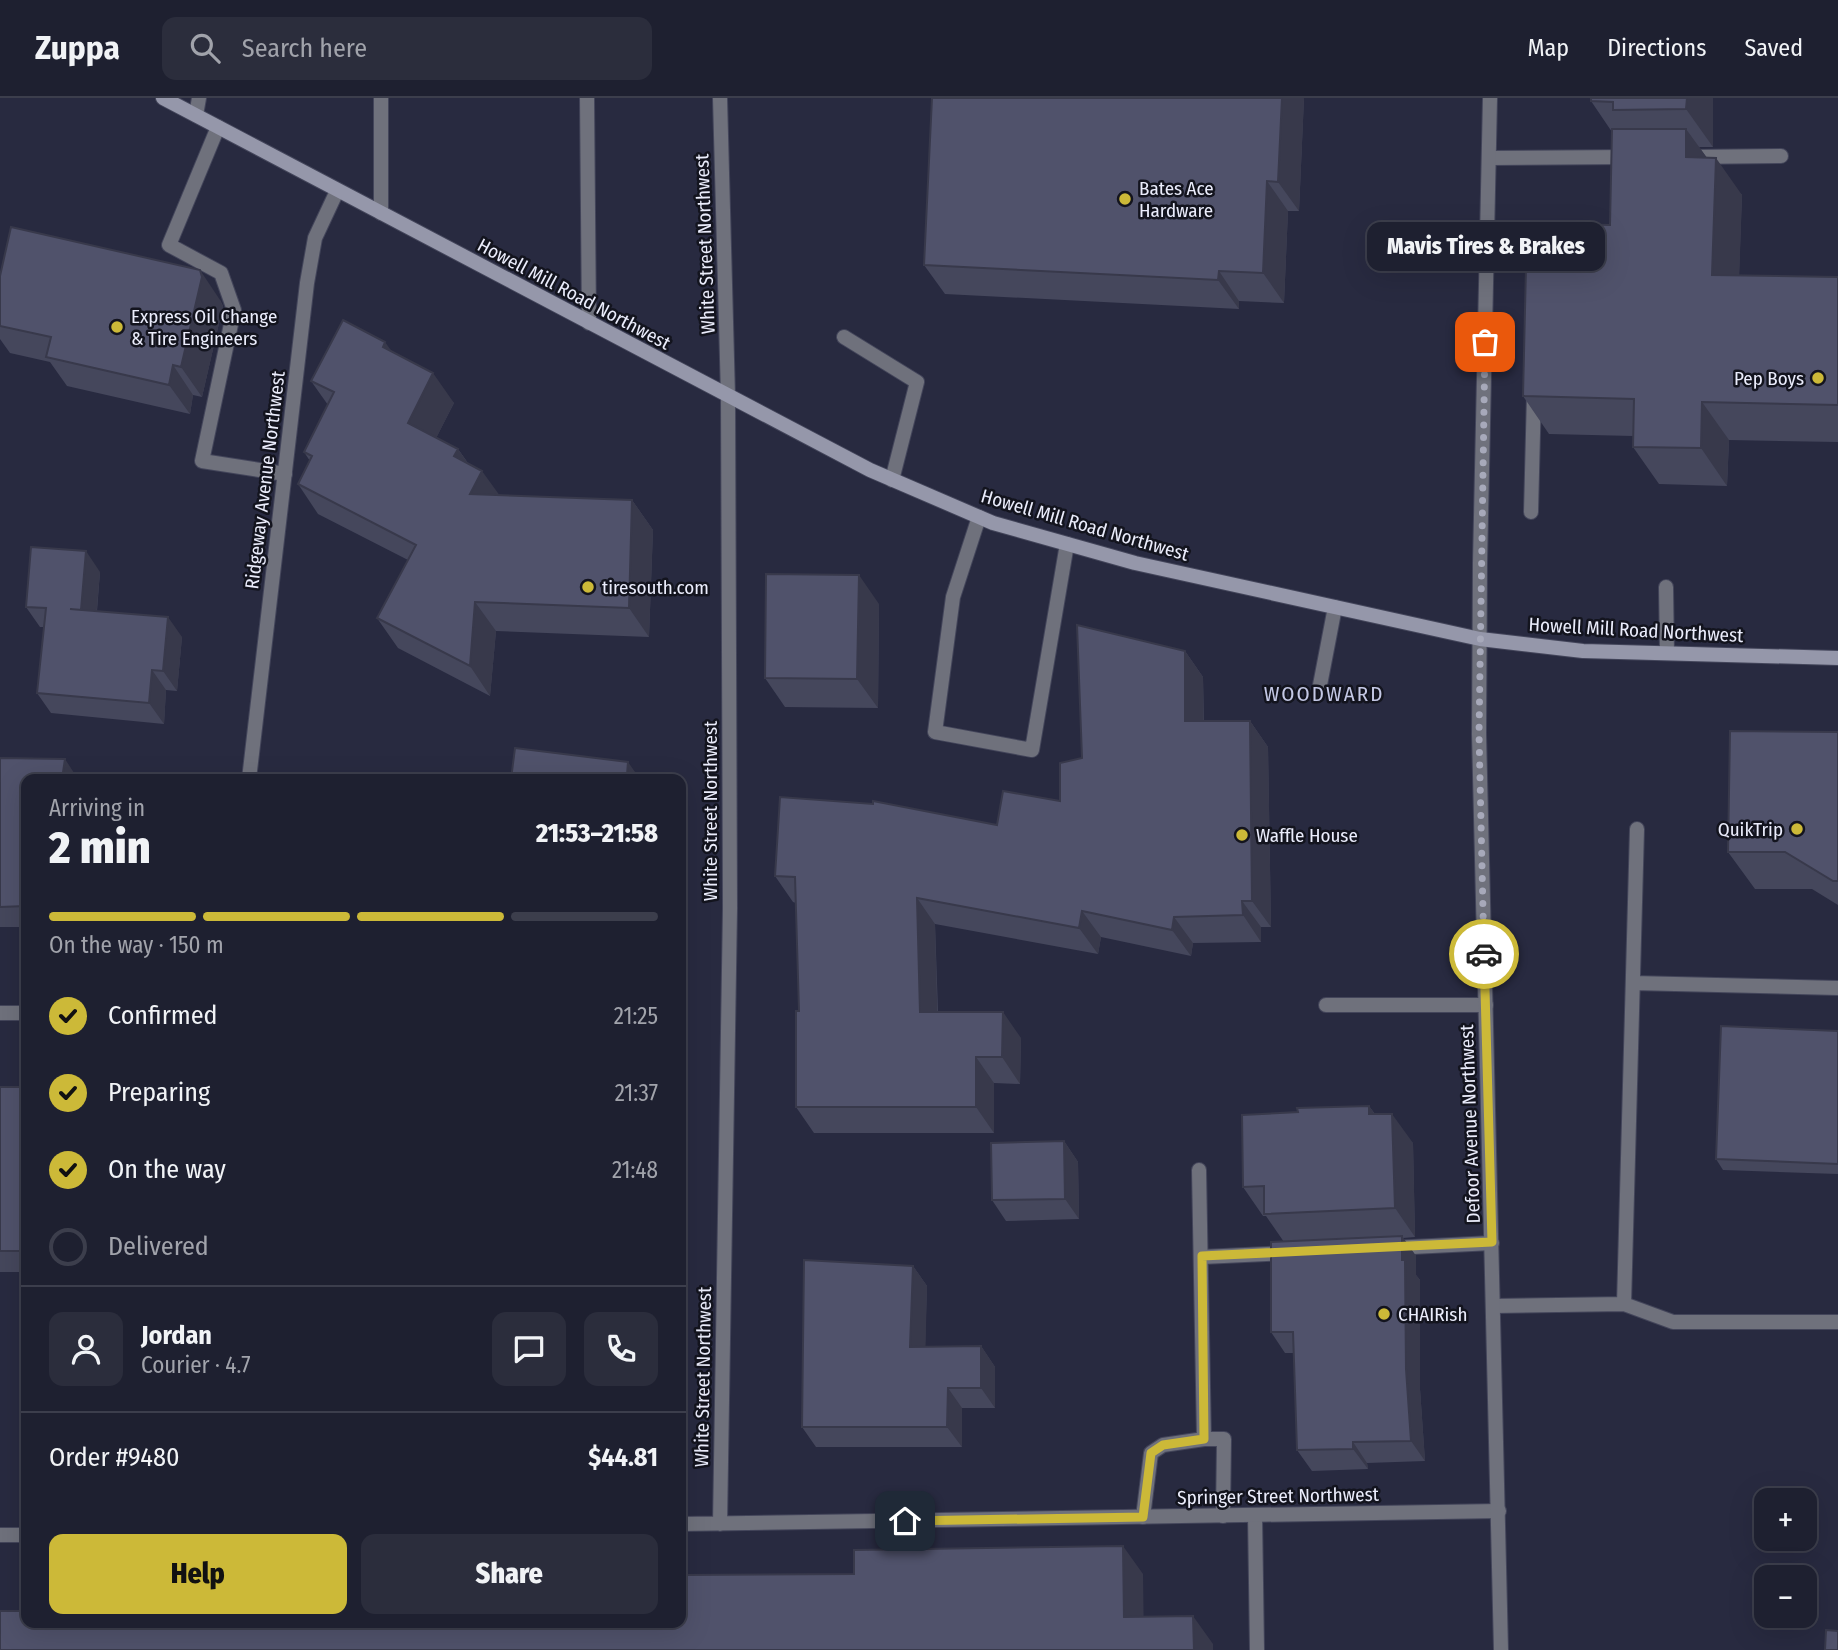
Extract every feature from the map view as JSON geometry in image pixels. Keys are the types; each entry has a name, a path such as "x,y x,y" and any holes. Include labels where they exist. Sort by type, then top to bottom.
{"main road":[{"name":"Howell Mill Road Northwest","path":"163,98 728,396 892,480 979,517 1135,564 1480,639 1583,651 1838,658"}],"street":[{"path":"196,116 199,98"},
{"path":"381,98 381,213"},
{"path":"587,98 589,323"},
{"name":"White Street Northwest","path":"720,98 728,396 730,908 720,1524"},
{"name":"Defoor Avenue Northwest","path":"1490,98 1480,639 1501,1650"},
{"path":"218,127 169,244 221,273 234,310 202,461 285,474"},
{"path":"1673,157 1782,156"},
{"path":"1489,158 1646,157"},
{"name":"Ridgeway Avenue Northwest","path":"251,774 315,238 337,191"},
{"path":"844,337 917,382 892,480"},
{"path":"1531,512 1534,378"},
{"path":"979,517 953,597 935,732 1032,750 1067,544"},
{"path":"1666,587 1667,653"},
{"path":"1320,685 1335,607"},
{"path":"1624,1304 1637,829"},
{"path":"1633,983 1838,988"},
{"path":"1326,1005 1486,1005"},
{"path":"0,1013 21,1013"},
{"path":"1199,1170 1204,1439"},
{"path":"1376,1248 1492,1242"},
{"path":"1202,1256 1309,1252"},
{"path":"1493,1306 1624,1304 1673,1322 1838,1321"},
{"path":"1143,1517 1151,1453 1163,1445 1204,1439 1224,1439 1223,1516"},
{"name":"Springer Street Northwest","path":"686,1524 1499,1511"},
{"path":"1255,1515 1257,1650"},
{"path":"0,1535 21,1535"}],"building":[{"name":"Bates Ace Hardware","path":"932,98 1282,98 1278,182 1267,181 1263,273 1219,271 1218,280 924,265"},
{"path":"1591,98 1687,98 1686,109 1613,110 1613,102 1591,101"},
{"path":"1612,129 1686,129 1686,157 1716,158 1712,275 1838,277 1838,405 1702,402 1701,448 1633,447 1634,399 1523,396 1527,223 1610,225"},
{"name":"Express Oil Change & Tire Engineers","path":"11,227 200,270 202,277 181,367 173,365 169,385 46,357 51,337 0,326 0,276"},
{"path":"343,320 385,342 383,347 433,373 408,423 458,449 454,456 482,471 470,494 632,500 629,608 475,602 470,666 377,618 416,545 298,484 312,456 304,452 334,392 311,381"},
{"path":"31,547 86,551 81,610 168,617 163,671 152,670 149,703 37,693 46,608 26,607"},
{"path":"766,574 859,575 857,679 765,678"},
{"path":"1077,625 1185,651 1185,721 1250,721 1252,901 1242,901 1243,915 1174,917 1172,930 1082,911 1079,928 917,898 920,1012 1003,1012 1002,1057 976,1057 976,1107 796,1107 796,1011 799,1011 795,877 775,876 780,797 873,804 873,801 997,825 1003,791 1060,801 1060,763 1082,758"},
{"path":"1730,731 1838,732 1838,881 1833,881 1785,852 1728,852"},
{"path":"515,748 628,762 627,774 512,774"},
{"path":"0,758 65,759 63,774 21,774 21,906 0,907"},
{"path":"1721,1026 1838,1031 1838,1164 1716,1159"},
{"path":"0,1087 21,1087 21,1251 0,1251"},
{"path":"1369,1106 1369,1114 1392,1114 1395,1208 1264,1214 1264,1186 1243,1187 1242,1115 1298,1112 1297,1108"},
{"path":"1064,1141 1065,1199 992,1200 991,1143"},
{"path":"1402,1236 1411,1441 1353,1442 1353,1449 1297,1450 1293,1332 1271,1332 1271,1242"},
{"path":"804,1260 913,1266 910,1347 981,1346 981,1388 948,1388 947,1427 802,1427"},
{"path":"1123,1546 1124,1617 1193,1616 1194,1650 0,1650 0,1611 21,1611 21,1628 686,1628 686,1575 854,1574 854,1550"},
{"path":"1826,1630 1838,1631 1838,1650 1825,1650"}],"way so far":[{"path":"1484,954 1479,734 1479,563 1485,342"}],"place":[{"name":"Bates Ace Hardware","path":"1125,199"},
{"name":"Express Oil Change & Tire Engineers","path":"117,327"},
{"name":"Mavis Tires & Brakes","path":"1485,342"},
{"name":"Pep Boys","path":"1818,378"},
{"name":"tiresouth.com","path":"588,587"},
{"name":"QuikTrip","path":"1797,829"},
{"name":"Waffle House","path":"1242,835"},
{"name":"CHAIRish","path":"1384,1314"}],"district":[{"name":"WOODWARD","path":"1324,694"}],"route":[{"path":"905,1521 1143,1517 1151,1453 1163,1445 1204,1439 1202,1256 1492,1242 1484,954"}]}
